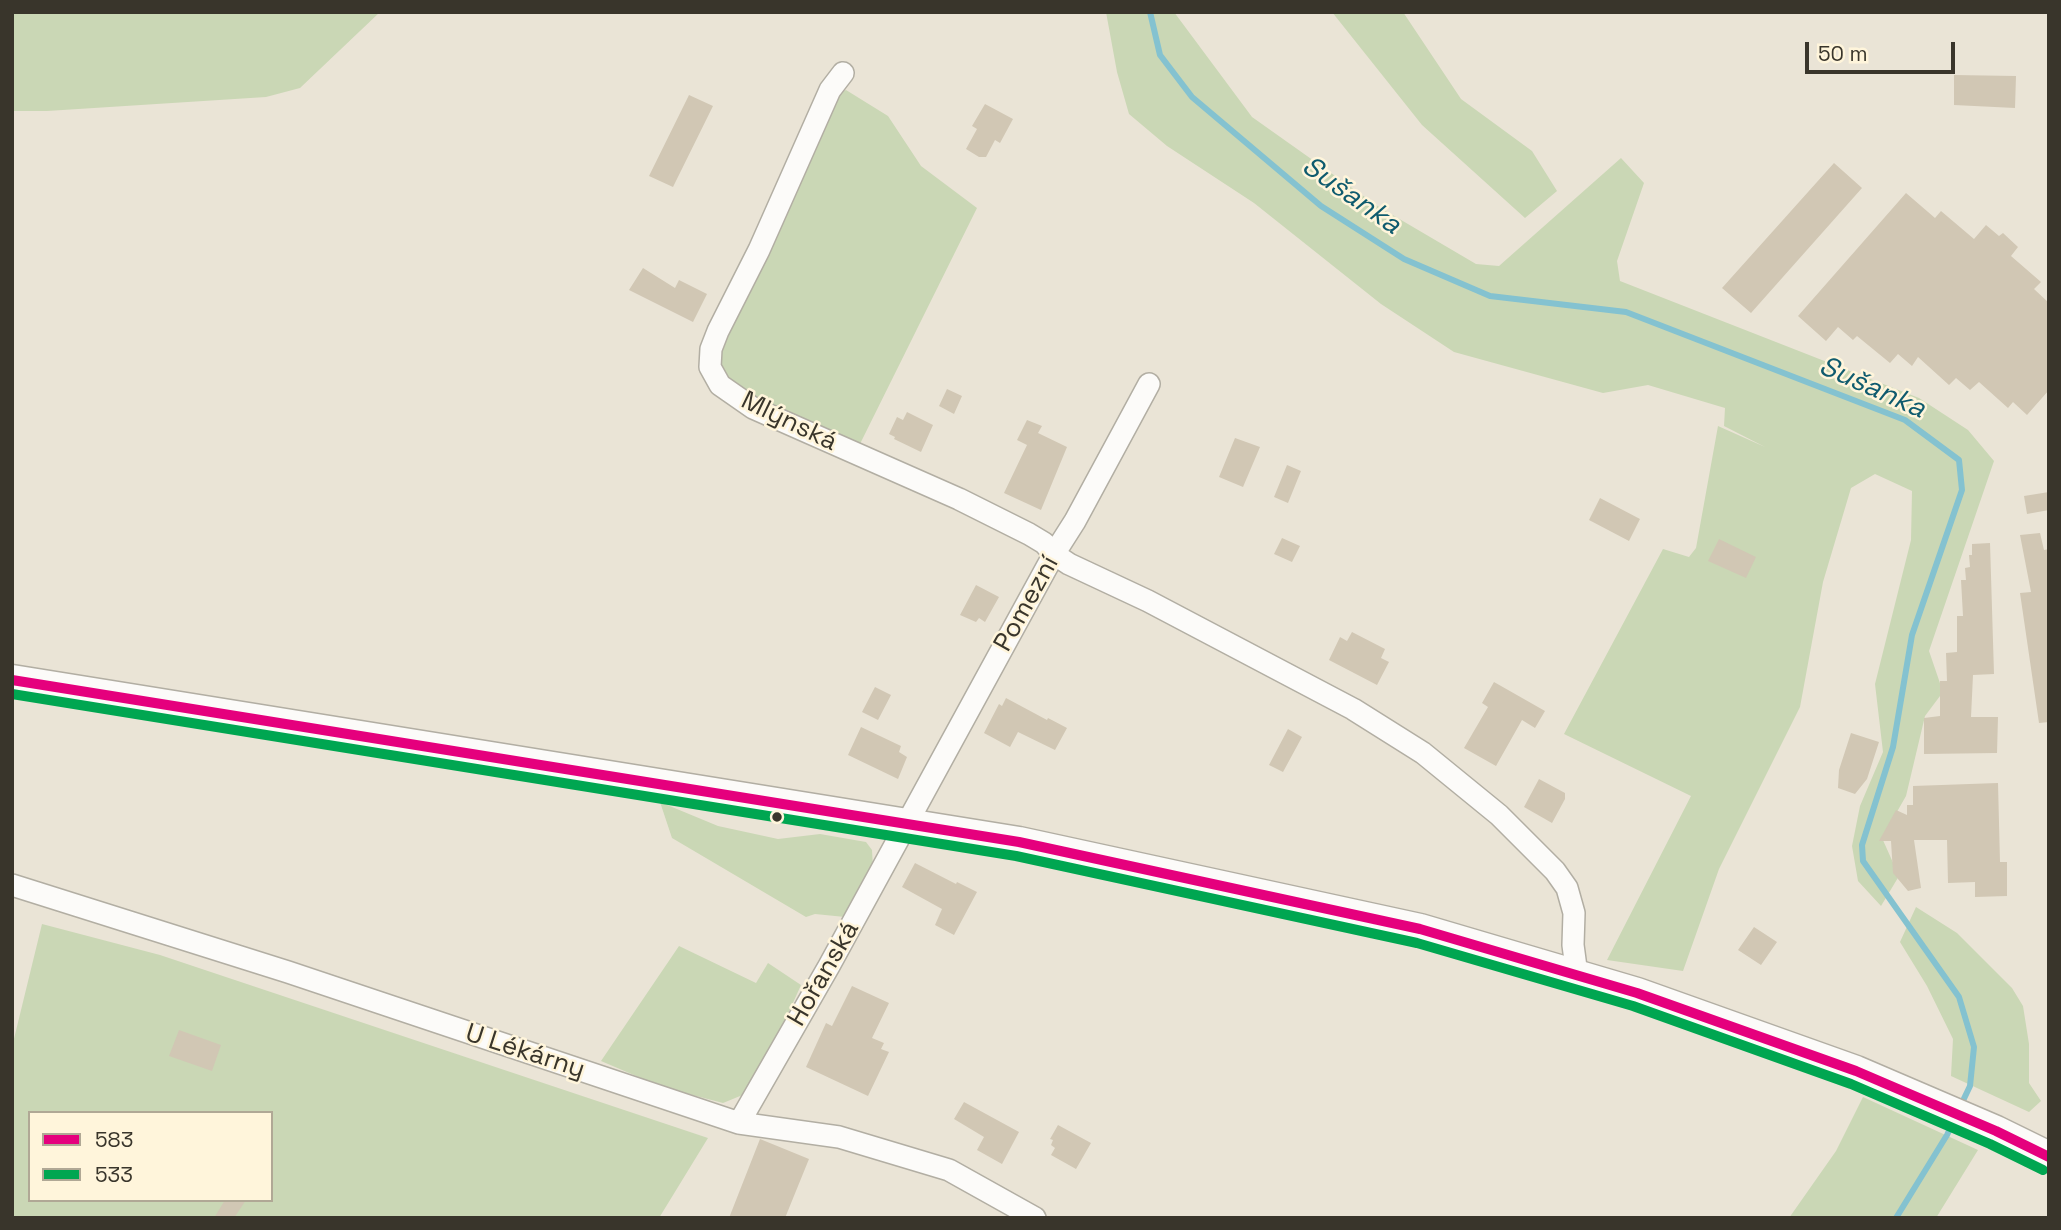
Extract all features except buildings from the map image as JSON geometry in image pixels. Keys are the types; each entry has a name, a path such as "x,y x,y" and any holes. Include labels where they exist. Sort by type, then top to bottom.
{"main road":[{"path":"12,680 1019,842 1420,929 1650,997 1881,1082 1996,1131 2049,1157"}],"street":[{"name":"Mlýnská","path":"843,73 830,90 759,250 718,331 710,367 720,385 753,408 959,499 1030,534 1069,564 1148,601 1353,709 1434,761 1499,816 1555,871 1567,888 1574,913 1573,944 1577,975"},
{"name":"Pomezní","path":"906,824 1149,384"},
{"name":"Hořanská","path":"739,1123 906,824"},
{"name":"U Lékárny","path":"12,885 288,972 739,1123 839,1137 949,1170 1035,1218"}],"green space":[{"path":"12,12 380,12 300,88 266,97 12,111"},
{"path":"1106,12 1174,12 1252,117 1379,207 1476,264 1499,266 1621,158 1644,183 1617,261 1620,281 1919,398 1968,430 1994,461 1929,651 1943,692 1925,716 1906,796 1882,838 1899,876 1881,906 1858,881 1852,846 1860,806 1883,752 1875,684 1911,540 1912,491 1875,474 1851,488 1823,582 1800,707 1719,869 1683,971 1607,960 1691,796 1564,734 1663,549 1689,557 1696,548 1718,426 1765,447 1724,426 1725,408 1648,385 1603,393 1454,352 1381,304 1254,203 1167,146 1129,114 1117,72"},
{"path":"1332,12 1403,12 1461,99 1532,151 1557,191 1525,218 1422,125"},
{"path":"846,90 888,116 921,166 977,208 855,454 732,395 711,349 827,98"},
{"path":"660,802 718,826 778,839 820,834 866,842 872,850 873,868 845,917 815,914 806,917 672,838"},
{"path":"1916,907 1957,933 2012,988 2023,1006 2029,1044 2029,1083 2041,1101 2029,1112 1951,1076 1953,1039 1927,986 1900,942"},
{"path":"42,924 160,955 708,1138 659,1218 12,1218 12,1047"},
{"path":"679,946 756,983 768,963 801,985 771,1052 745,1094 723,1103 662,1087 601,1061"},
{"path":"1863,1097 1978,1150 1936,1218 1789,1218 1836,1151"}],"waterway":[{"name":"Sušanka","path":"1150,12 1160,55 1192,97 1321,206 1404,259 1490,296 1626,312 1905,420 1959,460 1962,490 1912,635 1893,747 1862,845 1863,861 1959,997 1974,1047 1970,1086 1960,1107"},
{"name":"Sušanka","path":"1896,1218 1954,1120"}],"transit line":[{"name":"583","path":"12,680 1019,842 1420,929 1637,993 1856,1071 1996,1131 2049,1157"},
{"name":"533","path":"12,694 1016,856 1417,943 1633,1006 1851,1084 2043,1170"}]}
